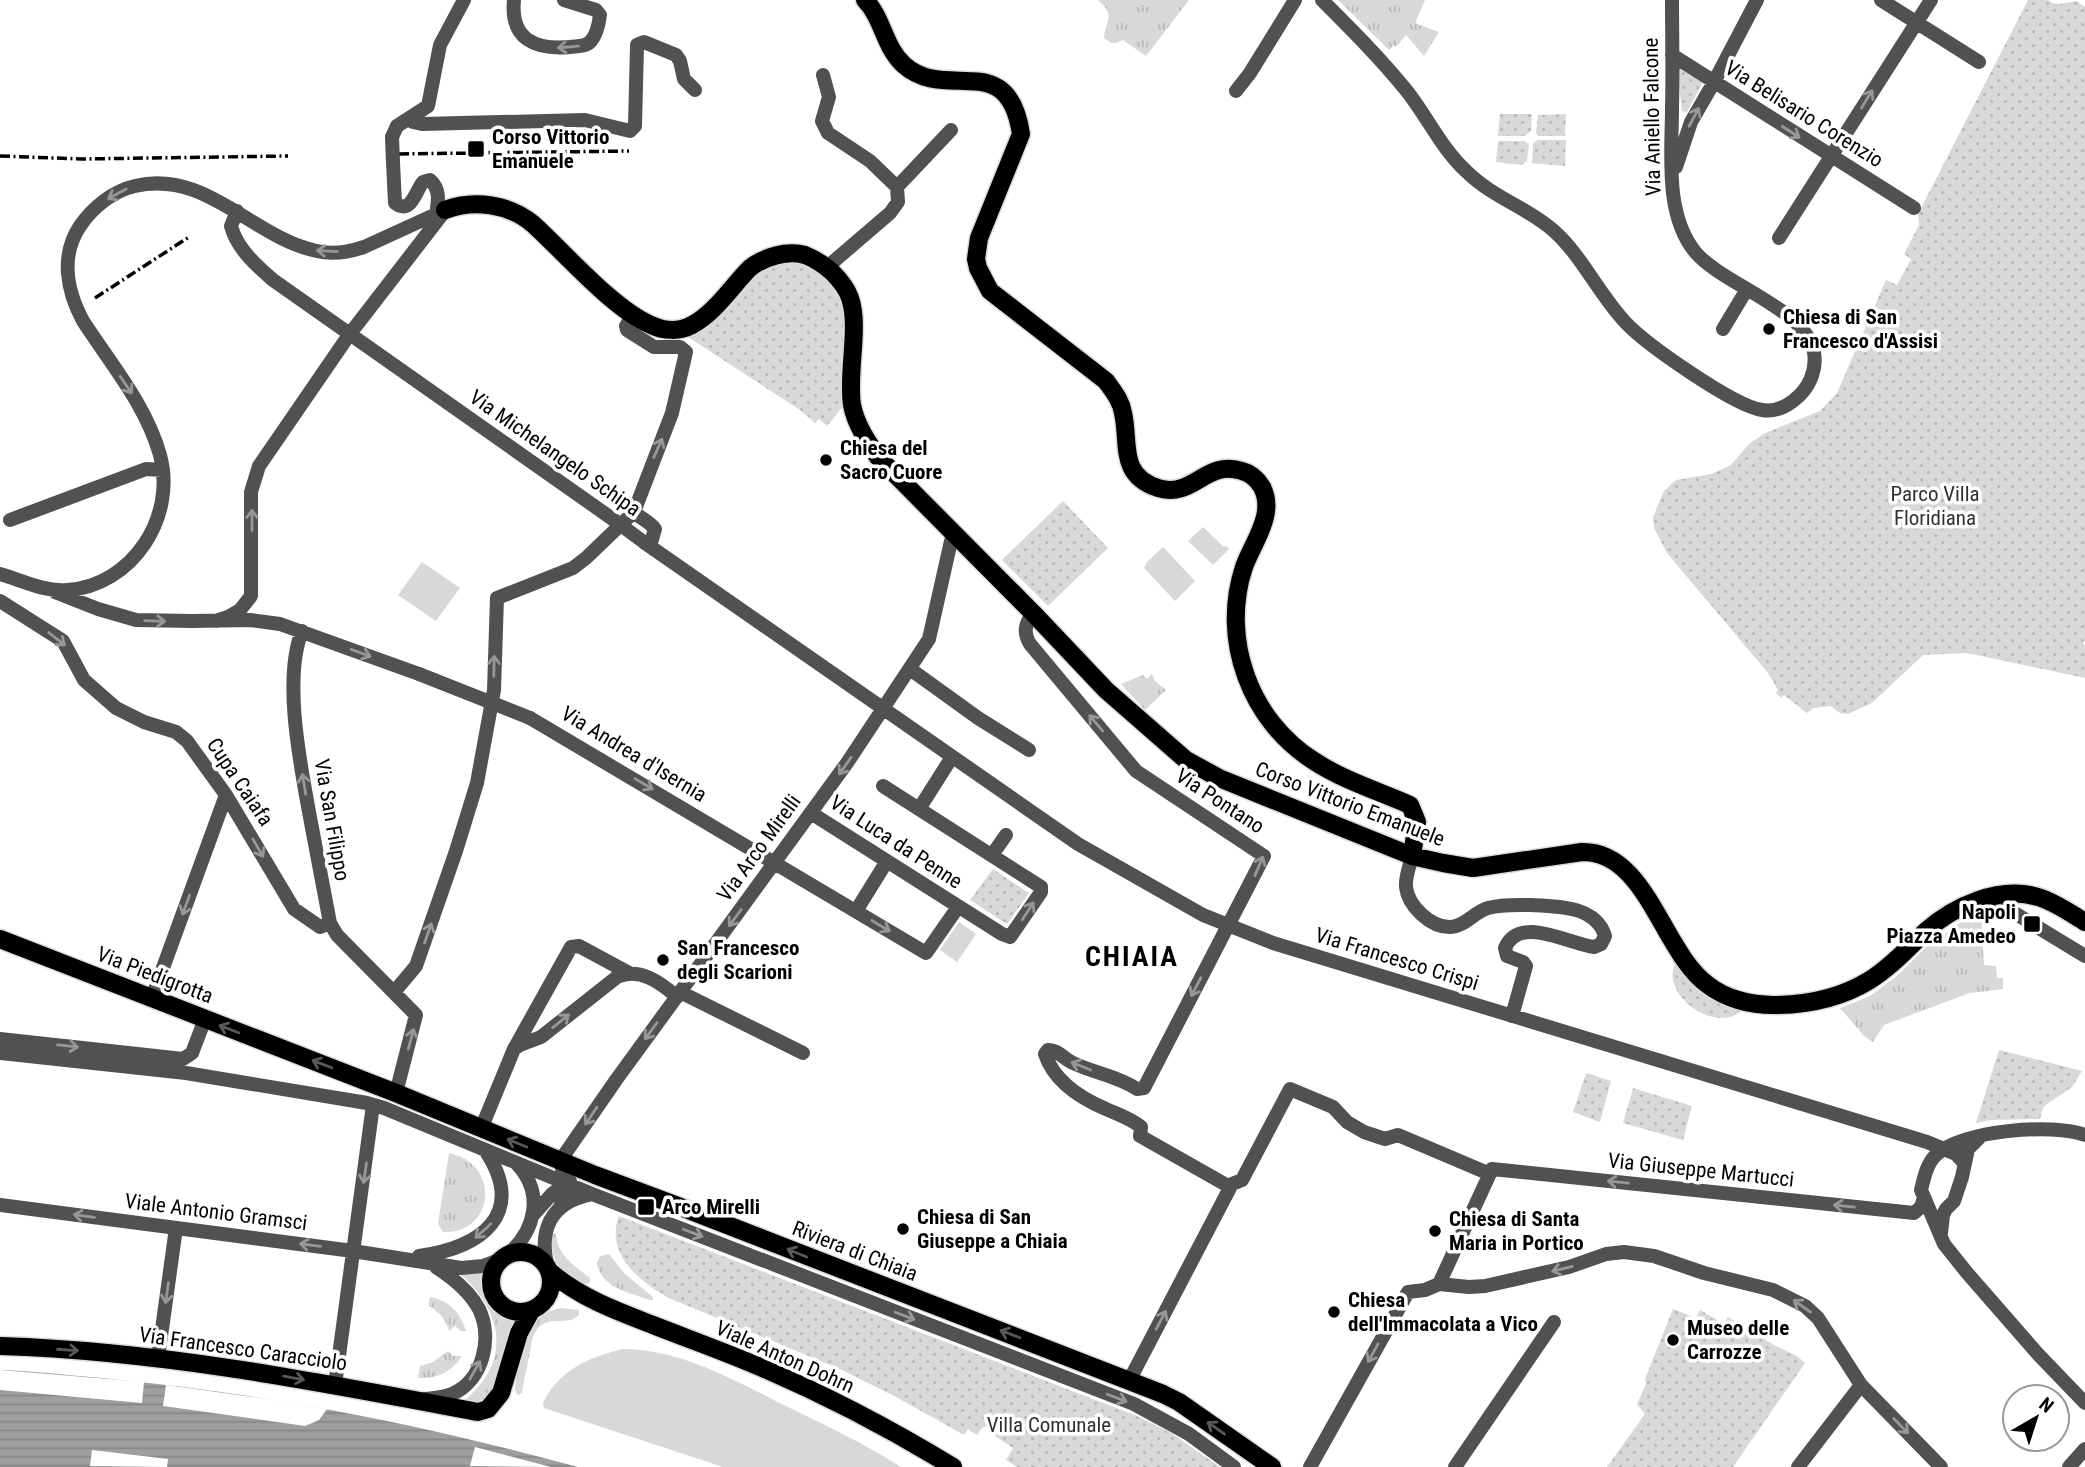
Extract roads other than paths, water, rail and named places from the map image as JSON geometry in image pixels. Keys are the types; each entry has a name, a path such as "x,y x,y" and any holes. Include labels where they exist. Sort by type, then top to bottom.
{"main road":[{"path":"865,0 875,11 888,43 903,64 925,78 981,81 1002,91 1013,104 1021,134 979,237 976,259 978,268 990,290 1106,381 1119,399 1128,457 1135,473 1149,484 1170,491 1189,486 1209,472 1223,467 1248,473 1260,484 1266,499 1266,516 1244,568 1237,598 1236,635 1252,693 1266,718 1282,736 1312,760 1334,773 1410,805 1417,822 1412,856"},
{"path":"441,213 462,205 478,204 508,209 521,215 604,292 633,315 667,330 680,329 697,322 750,268 766,259 801,254 826,268"},
{"name":"Corso Vittorio Emanuele","path":"826,268 841,283 850,298 853,318 850,388 854,414 878,457 1034,613 1106,690 1186,760 1219,778 1412,856 1454,866 1473,868 1582,852 1598,853 1627,871 1687,965 1707,985 1734,998 1771,1005 1826,999 1857,987 1884,970 1946,915 1981,898 2022,894 2043,898 2085,922"},
{"name":"Via Piedigrotta","path":"0,939 293,1054"},
{"name":"Riviera di Chiaia","path":"293,1054 397,1093 595,1175 1179,1402 1272,1467"},
{"path":"527,1252 544,1262 549,1271 550,1290 546,1299 535,1308 522,1312 511,1311 495,1299 490,1279 493,1269 503,1257 527,1252"},
{"name":"Viale Anton Dohrn","path":"549,1271 561,1282 593,1301 754,1365 804,1388 877,1424 953,1467"},
{"name":"Viale Anton Dohrn","path":"535,1308 557,1301 593,1301"},
{"name":"Via Francesco Caracciolo","path":"0,1346 158,1358 238,1368 478,1412 488,1409 501,1393 519,1333 535,1308"}],"street":[{"path":"216,621 243,608 250,598 251,492 255,473 349,335 441,213 435,184 430,180 423,181 411,204 405,207 395,203 392,137 397,126 428,106 440,45 464,0"},
{"path":"514,0 514,20 517,28 523,37 532,43 553,48 584,46 591,41 597,30 600,15 596,10 565,0"},
{"path":"1236,91 1295,0"},
{"name":"Via Aniello Falcone","path":"1322,0 1382,61 1464,170 1496,196 1554,231 1584,264 1625,322 1641,337 1737,401 1752,408 1775,410 1790,403 1806,388 1813,376 1812,343 1799,325 1696,253 1685,232 1674,205 1672,181 1672,0"},
{"path":"1672,181 1690,122 1757,0"},
{"path":"1881,0 1979,62"},
{"path":"1779,239 1931,0"},
{"path":"409,118 422,124 585,120 630,131 635,126 637,46 644,42 676,55 684,79 695,90"},
{"name":"Via Belisario Corenzio","path":"1672,55 1914,208"},
{"path":"823,75 829,97 822,121 828,132 870,161 897,187 898,202 890,213 826,268"},
{"path":"897,187 951,130"},
{"path":"112,614 103,608 99,601 99,589 133,559 147,540 159,509 163,470 150,428 136,401 76,308 67,272 68,252 79,228 92,211 112,196 131,187 161,183 177,185 206,195 292,243 334,253 352,250 441,213"},
{"name":"Via Michelangelo Schipa","path":"237,212 232,221 232,232 240,246 280,286 883,709"},
{"path":"392,234 400,239 404,251 403,261 394,275"},
{"path":"1723,329 1747,289"},
{"path":"394,992 416,966 477,783 494,690 497,598 573,568 634,512 671,413 686,354 683,348 654,347 626,330 633,315"},
{"path":"10,520 146,469 163,470"},
{"path":"634,512 654,529 648,544"},
{"name":"Via Arco Mirelli","path":"560,1161 615,1080 811,813 910,669 931,634 951,541"},
{"path":"0,574 58,590 81,589 106,581"},
{"name":"Via Andrea d'Isernia","path":"44,588 128,619 250,620 280,624 419,674 530,718 926,953 958,906"},
{"path":"252,588 260,609 280,624"},
{"name":"Cupa Caiafa","path":"0,601 63,641 84,680 116,708 182,736 226,795 293,909 320,927 330,923"},
{"name":"Via Pontano","path":"1034,613 1028,620 1025,631 1030,644 1136,771 1264,856 1144,1088 1137,1089 1075,1064 1054,1050 1048,1050 1045,1054 1053,1072 1066,1086 1103,1108 1130,1118 1141,1127 1140,1136 1231,1186"},
{"name":"Via San Filippo","path":"302,631 295,674 297,742 330,923 337,935 416,1016 397,1093"},
{"path":"910,669 978,719 1029,750"},
{"name":"Via Francesco Crispi","path":"883,709 1097,856 1183,905 1228,927 1272,943 1927,1142 1944,1150"},
{"path":"919,809 952,757"},
{"path":"883,786 992,855 1006,835"},
{"path":"152,998 226,795"},
{"name":"Via Luca da Penne","path":"811,813 1010,937 1041,889 1039,885 992,855"},
{"path":"1412,856 1406,883 1409,897 1421,914 1442,926 1462,924 1491,906 1551,906 1581,912 1604,931 1603,942 1594,947 1539,932 1523,933 1510,940 1505,948 1507,956 1522,962 1526,967 1512,1016"},
{"path":"856,911 887,862"},
{"path":"1981,898 1998,903 2085,956"},
{"path":"2030,922 2024,914 2022,903 2028,898 2043,898"},
{"path":"481,1129 514,1049 568,950 574,946 579,946 629,973 648,977 803,1053"},
{"path":"514,1049 541,1037 617,977 629,973"},
{"path":"0,1039 183,1059 192,1054 205,1019"},
{"path":"0,1053 200,1075 373,1105 592,1194 1134,1404 1188,1434 1234,1467"},
{"name":"Via Giuseppe Martucci","path":"1231,1186 1242,1180 1290,1089 1333,1107 1349,1124 1364,1132 1382,1139 1398,1135 1490,1174 1492,1169 1912,1213 1921,1208 1924,1198"},
{"path":"335,1385 373,1105"},
{"path":"2085,1135 2054,1129 1982,1135 1955,1144 1936,1155 1928,1166 1922,1187 1942,1240 2037,1353 2085,1403"},
{"path":"1942,1240 1941,1223 1944,1212 1954,1201 1968,1149 1982,1135"},
{"path":"403,1258 428,1255 466,1244 489,1227 497,1216 502,1187 499,1175 484,1149"},
{"path":"1944,1150 1956,1154 1965,1164"},
{"path":"549,1271 544,1255 545,1237 566,1194 560,1161"},
{"path":"516,1163 524,1172 533,1191 533,1215"},
{"path":"1310,1467 1407,1293 1431,1289 1439,1284 1490,1174"},
{"path":"503,1257 523,1239 533,1215 552,1194 566,1183 595,1175"},
{"path":"1129,1381 1231,1186"},
{"path":"560,1207 580,1196 592,1194"},
{"path":"1924,1198 1937,1206 1950,1206"},
{"name":"Viale Antonio Gramsci","path":"0,1205 353,1251 461,1268 483,1266 503,1257"},
{"path":"158,1358 176,1228"},
{"path":"1439,1284 1485,1286 1569,1267 1614,1252 1645,1254 1704,1273 1773,1290 1805,1306 1818,1318 1861,1385 1941,1467"},
{"path":"419,1400 451,1395 463,1388 480,1366 485,1336 479,1309 471,1297 449,1276 426,1261"},
{"path":"1455,1467 1554,1322"},
{"path":"1798,1467 1861,1385"},
{"path":"2069,1467 2085,1449"}],"railway":[{"path":"399,154 629,151"},
{"path":"0,156 82,159 288,156"},
{"path":"95,298 189,237"}],"place":[{"name":"Corso Vittorio Emanuele","path":"476,149"},
{"name":"Chiesa di San Francesco d'Assisi","path":"1769,329"},
{"name":"Chiesa del Sacro Cuore","path":"826,460"},
{"name":"Napoli Piazza Amedeo","path":"2032,924"},
{"name":"San Francesco degli Scarioni","path":"663,960"},
{"name":"Arco Mirelli","path":"646,1207"},
{"name":"Chiesa di San Giuseppe a Chiaia","path":"903,1229"},
{"name":"Chiesa di Santa Maria in Portico","path":"1435,1231"},
{"name":"Chiesa dell'Immacolata a Vico","path":"1334,1312"},
{"name":"Museo delle Carrozze","path":"1673,1340"}],"district":[{"name":"CHIAIA","path":"1132,956"}],"park label":[{"name":"Parco Villa Floridiana","path":"1935,506"},
{"name":"Villa Comunale","path":"1049,1425"}]}
